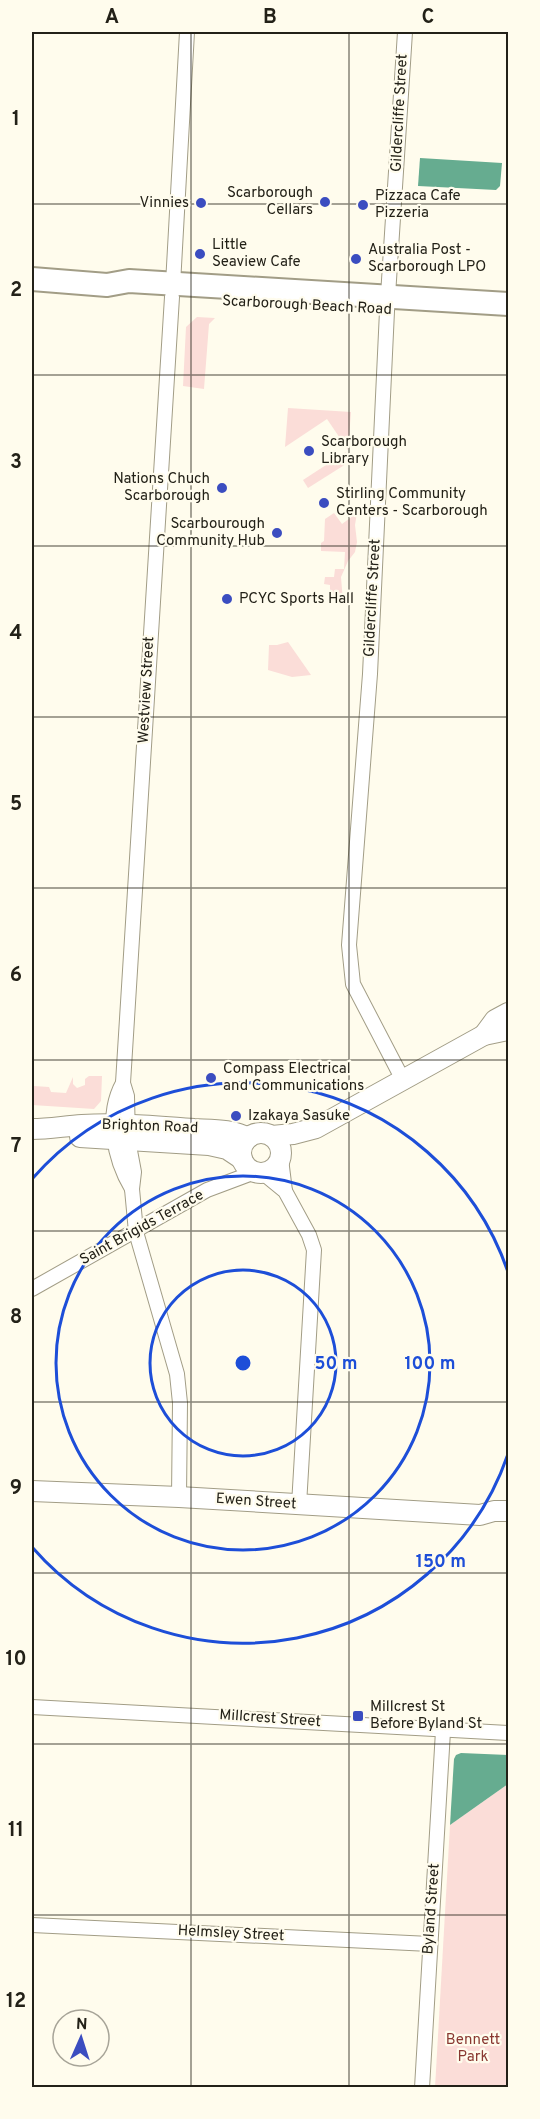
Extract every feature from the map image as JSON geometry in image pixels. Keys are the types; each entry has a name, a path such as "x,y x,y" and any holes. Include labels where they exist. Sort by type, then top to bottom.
{"main road":[{"name":"Scarborough Beach Road","path":"32,279 106,285 128,294 173,291 387,304 508,317"},
{"name":"Scarborough Beach Road","path":"387,304 508,304"}],"street":[{"name":"Westview Street","path":"179,1497 180,1403 177,1374 135,1232 132,1189 134,1172 121,1132 117,1094 123,1083 187,32"},
{"name":"Gildercliffe Street","path":"403,1080 352,984 349,945 370,674 387,304 405,32"},
{"path":"484,1035 495,1020 508,1013"},
{"path":"285,1191 253,1168 244,1143 248,1138 258,1133 272,1136 316,1128 484,1035 508,1030"},
{"path":"253,1168 269,1172 277,1165 281,1157 316,1128"},
{"name":"Brighton Road","path":"41,1129 82,1137 121,1132 224,1131 248,1138"},
{"name":"Brighton Road","path":"121,1132 227,1149 253,1168"},
{"path":"272,1136 278,1142 285,1191 309,1235 314,1250 299,1505"},
{"name":"Saint Brigids Terrace","path":"32,1289 207,1190 229,1183 253,1168"},
{"name":"Ewen Street","path":"32,1491 179,1497 480,1515 494,1511 508,1511"},
{"name":"Ewen Street","path":"480,1515 494,1521 508,1521"},
{"name":"Millcrest Street","path":"32,1707 508,1733"},
{"name":"Byland Street","path":"422,2088 443,1731"},
{"name":"Helmsley Street","path":"32,1925 430,1944"}],"green space":[{"path":"197,317 215,318 209,324 204,389 183,386 186,327"},
{"path":"288,408 351,412 348,450 327,419 285,447"},
{"path":"346,452 346,464 308,488 303,480"},
{"path":"334,513 342,524 357,513 355,552 341,577 343,602 336,602 336,594 330,593 330,585 324,584 325,577 334,577 335,569 344,569 345,552 321,551 325,519"},
{"path":"288,642 311,675 292,677 268,670 269,645"},
{"path":"89,1076 102,1076 101,1101 94,1109 32,1105 34,1086 49,1087 51,1092 66,1093 73,1077 73,1084 77,1088 85,1085 85,1079"},
{"name":"Bennett Park","path":"508,1784 508,2087 435,2088 450,1825"}],"shaded area":[{"path":"420,158 502,163 500,186 496,190 418,186"},
{"path":"461,1753 508,1755 508,1784 450,1825 454,1759"}],"place":[{"name":"Scarborough Cellars","path":"325,202"},
{"name":"Vinnies","path":"201,203"},
{"name":"Pizzaca Cafe Pizzeria","path":"363,205"},
{"name":"Little Seaview Cafe","path":"200,254"},
{"name":"Australia Post - Scarborough LPO","path":"356,259"},
{"name":"Scarborough Library","path":"309,451"},
{"name":"Nations Chuch Scarborough","path":"222,488"},
{"name":"Stirling Community Centers - Scarborough","path":"324,503"},
{"name":"Scarbourough Community Hub","path":"277,533"},
{"name":"PCYC Sports Hall","path":"227,599"},
{"name":"Compass Electrical and Communications","path":"211,1078"},
{"name":"Izakaya Sasuke","path":"236,1116"},
{"name":"Millcrest St Before Byland St","path":"358,1716"}]}
